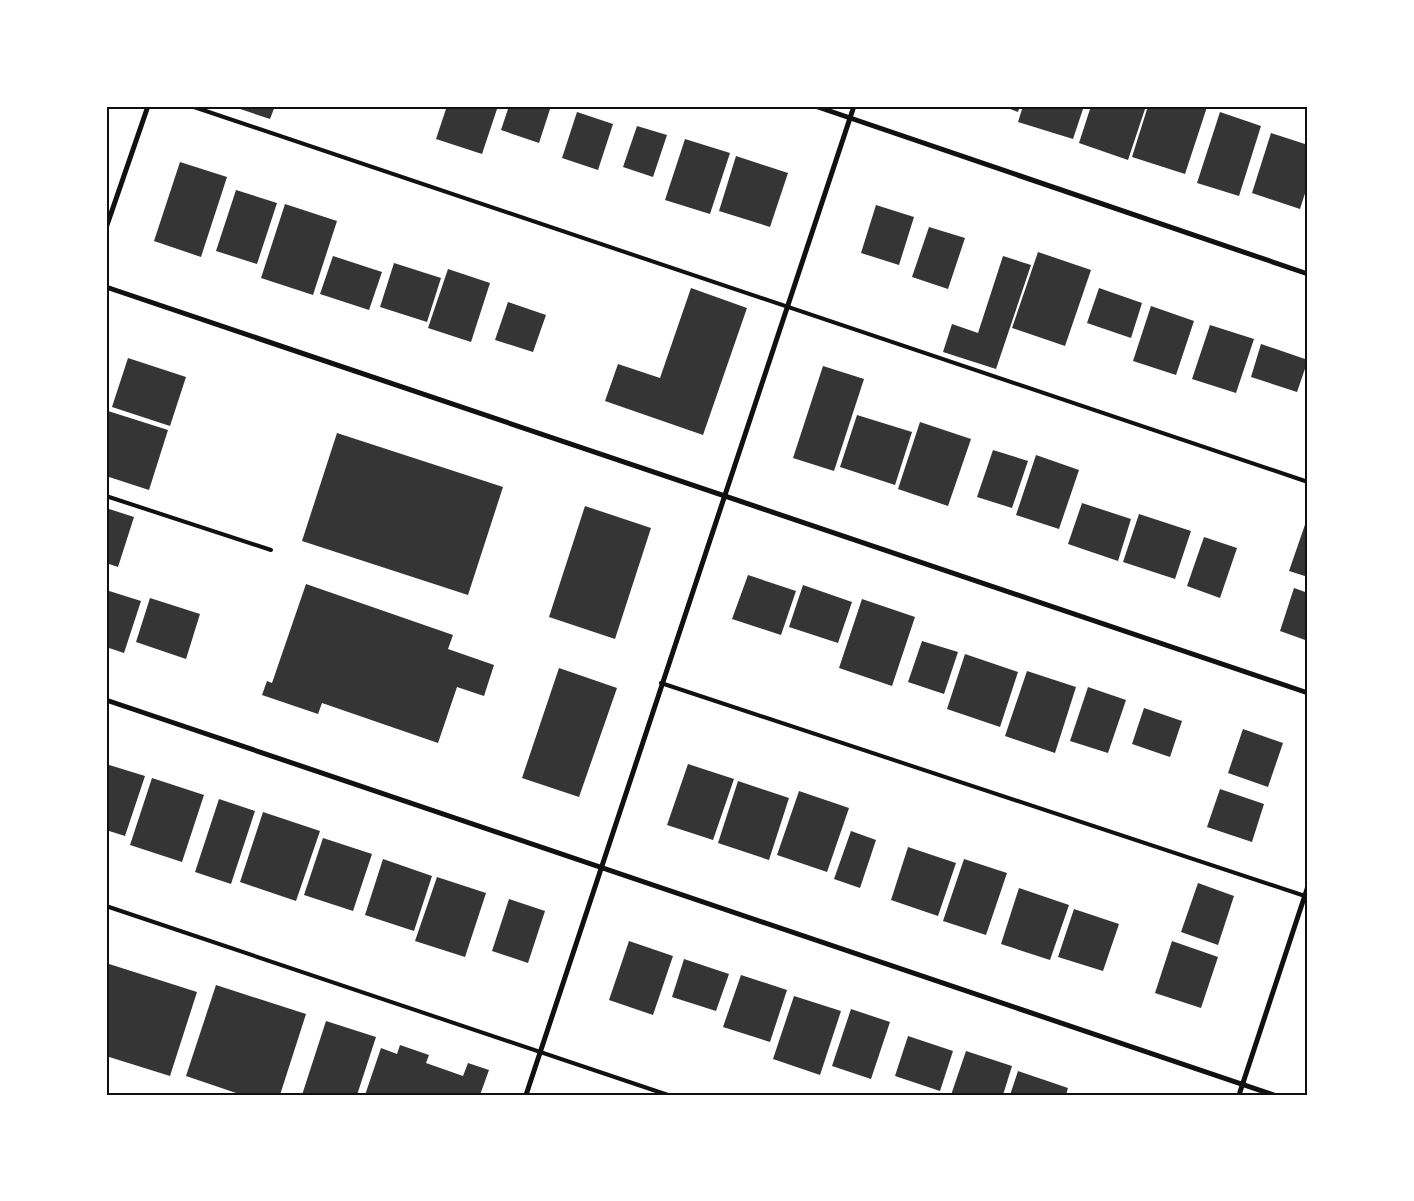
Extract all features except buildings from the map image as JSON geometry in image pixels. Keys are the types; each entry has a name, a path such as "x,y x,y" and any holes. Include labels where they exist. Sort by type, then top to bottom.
{"street":[{"path":"106,228 148,106"},
{"path":"815,106 1308,274"},
{"path":"526,1095 661,683 854,106"},
{"path":"106,287 1308,693"},
{"path":"106,700 1274,1095"},
{"path":"1239,1095 1306,897 1308,886"}],"lane":[{"path":"191,106 787,309 1308,482"},
{"path":"106,496 271,550"},
{"path":"661,683 1306,897"},
{"path":"106,906 668,1095"}]}
